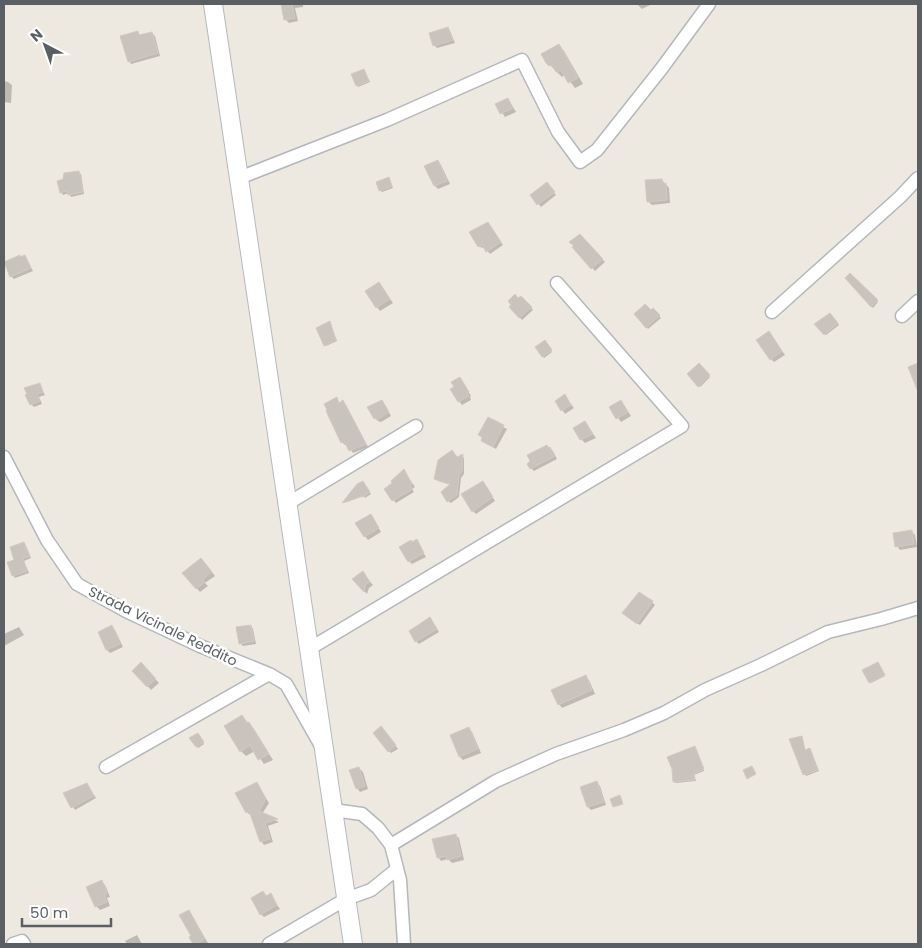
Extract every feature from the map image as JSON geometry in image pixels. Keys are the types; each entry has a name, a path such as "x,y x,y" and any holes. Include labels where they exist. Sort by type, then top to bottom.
{"main road":[{"path":"213,4 352,944"}],"street":[{"path":"239,178 387,120 522,60 558,132 580,162 597,150 662,68 709,4"},
{"path":"772,312 900,197 918,178"},
{"path":"309,649 682,426 557,283"},
{"path":"902,316 918,301"},
{"path":"287,504 416,426"},
{"name":"Strada Vicinale Reddito","path":"4,457 47,540 77,584 126,611 268,674 286,684 324,750"},
{"path":"391,845 496,781 556,754 624,730 656,716 704,690 761,665 828,632 881,620 918,608"},
{"path":"106,767 268,674"},
{"path":"333,810 362,814 378,828 391,845 400,880 404,944"},
{"path":"269,944 346,899 371,890 397,869"},
{"path":"13,944 22,941 24,944"}],"building":[{"path":"281,4 292,4 295,18 284,20"},
{"path":"448,27 453,40 433,46 429,33"},
{"path":"138,31 139,35 152,32 158,53 128,62 120,36"},
{"path":"559,44 578,78 568,83 561,70 556,72 552,65 549,66 546,63 541,54"},
{"path":"364,69 369,81 356,86 351,74"},
{"path":"508,98 513,108 500,114 495,104"},
{"path":"438,160 447,181 434,186 424,166"},
{"path":"79,171 83,192 68,195 67,191 60,193 57,181 63,179 64,173"},
{"path":"389,177 392,186 379,191 376,182"},
{"path":"662,179 663,184 666,183 667,200 647,202 645,180"},
{"path":"547,182 555,192 537,205 530,195"},
{"path":"488,222 501,242 486,252 482,245 478,247 469,232"},
{"path":"580,234 603,259 591,269 569,242"},
{"path":"20,255 20,257 25,255 31,268 10,277 4,262"},
{"path":"850,273 878,300 871,307 845,278"},
{"path":"379,282 390,299 376,308 365,291"},
{"path":"515,294 518,298 521,296 532,307 519,318 509,307 511,305 508,301"},
{"path":"645,304 651,310 653,308 660,315 646,328 634,314"},
{"path":"830,313 838,323 824,335 814,324"},
{"path":"330,321 336,340 324,346 316,328"},
{"path":"769,331 782,351 770,360 756,340"},
{"path":"545,340 552,350 542,357 535,347"},
{"path":"699,363 710,375 698,387 687,374"},
{"path":"918,363 918,392 908,367"},
{"path":"460,377 469,392 467,393 469,396 458,402 450,389 454,387 451,382"},
{"path":"40,383 43,392 37,394 40,401 30,405 24,388"},
{"path":"565,394 571,405 561,411 555,401"},
{"path":"337,397 339,403 343,400 366,444 349,451 344,441 341,443 324,404"},
{"path":"382,400 389,412 377,420 374,419 367,407"},
{"path":"621,400 628,412 616,419 609,407"},
{"path":"488,417 504,425 493,447 481,441 482,437 478,435"},
{"path":"585,421 593,434 580,440 573,428"},
{"path":"547,445 555,456 530,469 527,464 530,461 527,455"},
{"path":"452,450 457,457 463,454 462,471 459,475 457,495 447,502 441,492 450,484 434,479 438,460"},
{"path":"404,469 413,489 392,501 384,489"},
{"path":"363,481 370,492 363,497 361,496 342,503 357,484"},
{"path":"483,481 493,497 472,512 461,494"},
{"path":"371,514 379,528 364,537 355,523"},
{"path":"912,530 914,544 895,547 893,533"},
{"path":"417,539 424,553 408,562 399,547 411,540 412,542"},
{"path":"24,542 30,556 23,558 27,571 12,576 7,562 14,560 10,547"},
{"path":"201,558 212,572 203,579 205,582 196,589 182,573"},
{"path":"363,571 370,582 366,584 364,592 352,579"},
{"path":"639,592 653,601 637,624 622,613"},
{"path":"430,617 437,629 415,642 409,631"},
{"path":"112,625 120,644 106,650 98,632"},
{"path":"251,625 254,641 239,644 236,627"},
{"path":"141,662 156,679 147,687 132,671"},
{"path":"878,662 885,675 869,683 862,670"},
{"path":"586,675 592,690 558,705 551,690"},
{"path":"242,715 247,723 249,722 269,754 258,760 250,745 240,752 224,726"},
{"path":"381,726 396,745 388,752 373,733"},
{"path":"469,727 478,749 459,757 450,735"},
{"path":"198,733 204,742 196,747 189,738"},
{"path":"802,736 805,750 810,748 818,770 803,775 789,739"},
{"path":"695,746 704,769 694,774 695,780 673,782 672,769 667,757"},
{"path":"752,766 756,774 747,779 743,770"},
{"path":"359,767 365,786 356,789 349,770"},
{"path":"597,781 604,802 587,807 580,787"},
{"path":"257,782 266,799 259,811 278,819 265,823 270,839 260,842 249,811 246,813 235,793"},
{"path":"87,783 94,796 71,808 63,793"},
{"path":"620,795 623,804 613,807 610,799"},
{"path":"456,834 461,856 447,860 446,856 437,858 432,839"},
{"path":"102,880 107,894 104,895 107,902 95,907 86,887"},
{"path":"263,891 266,896 271,893 277,905 260,915 251,898"},
{"path":"189,910 205,939 196,944 193,944 189,937 191,936 179,915"}]}
